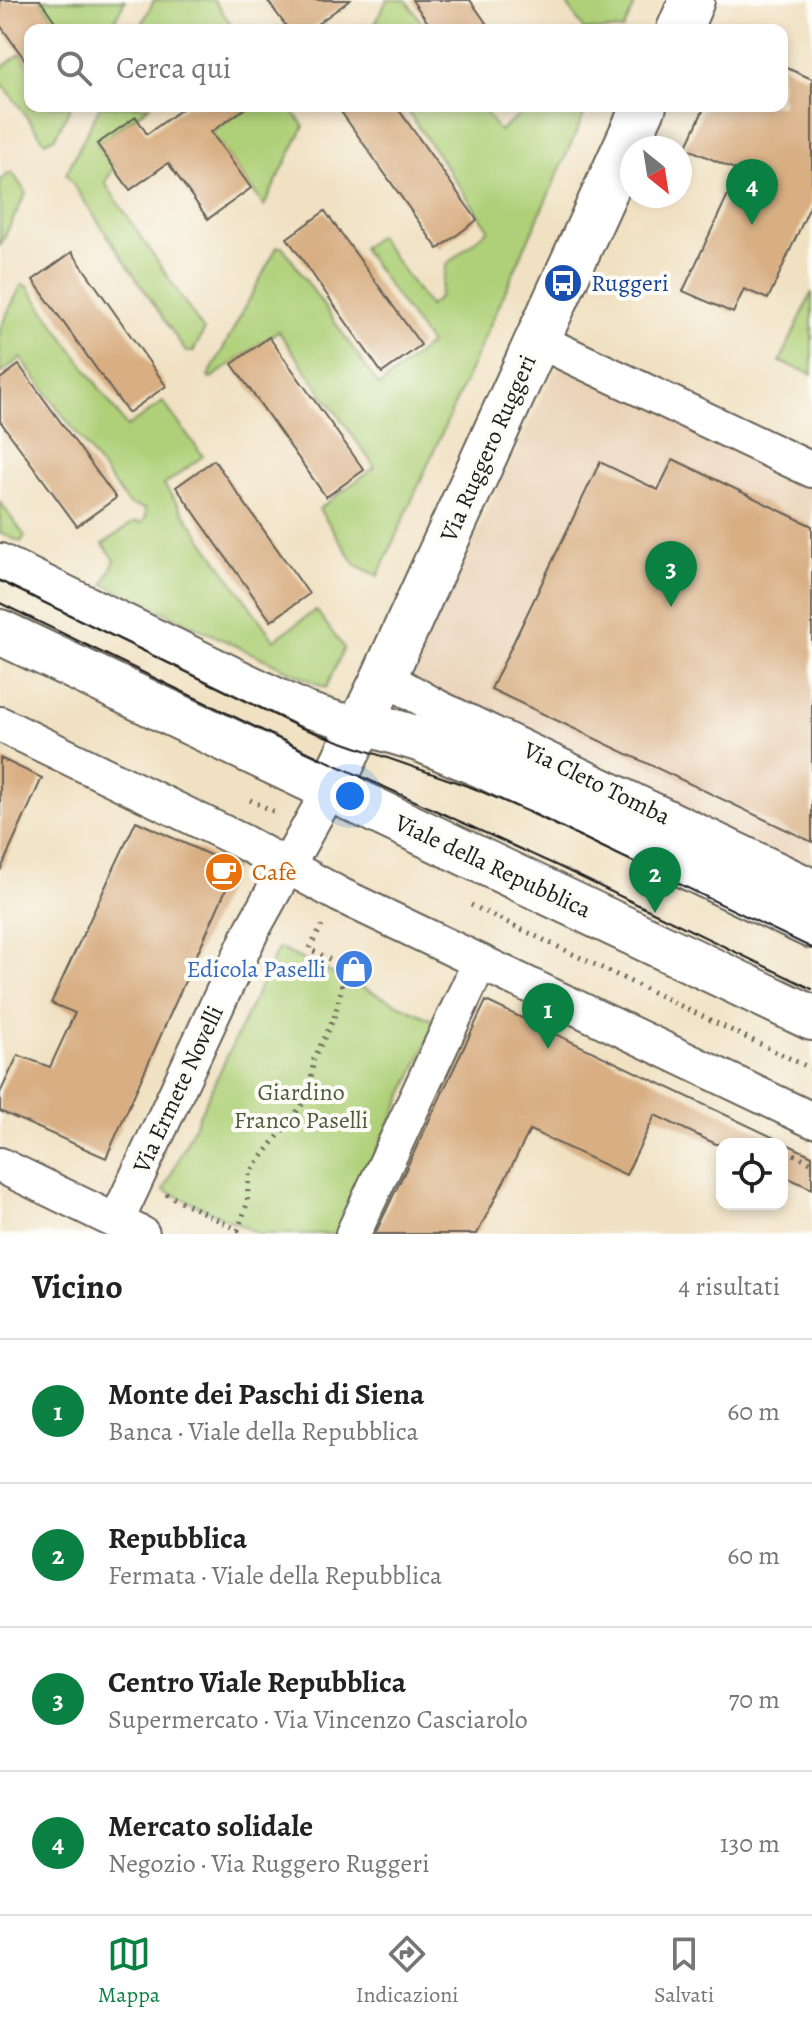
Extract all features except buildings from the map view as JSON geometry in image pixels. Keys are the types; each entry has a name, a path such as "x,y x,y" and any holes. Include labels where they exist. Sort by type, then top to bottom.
{"main road":[{"path":"682,24 692,0"},
{"name":"Via Ruggero Ruggeri","path":"330,789 641,112"},
{"name":"Viale della Repubblica","path":"0,632 812,1018"},
{"path":"362,722 422,740 484,766 654,846 686,866 812,926"}],"street":[{"path":"537,340 812,470"},
{"path":"0,561 307,710 340,720 362,722"},
{"name":"Via Cleto Tomba","path":"384,677 439,708 812,886"},
{"path":"0,724 287,865 340,895 812,1120"},
{"name":"Via Ermete Novelli","path":"130,1227 136,1179 252,930 330,789"},
{"path":"353,1234 480,962"},
{"path":"0,1165 130,1227"}],"path":[{"path":"238,1230 247,1204 249,1174 308,1097 314,1059 334,1018 342,987 337,963 309,949 340,895"},
{"name":"Viale della Repubblica","path":"467,903 812,1069"},
{"path":"136,1179 246,1234"}],"shaded area":[{"path":"593,353 812,457 812,869 408,676 554,372"}],"green space":[{"path":"40,0 125,0 113,24 57,24"},
{"path":"154,0 214,0 231,24 142,24"},
{"path":"387,0 406,0 423,24 375,24"},
{"path":"637,0 626,24 580,24 565,1"},
{"path":"20,54 24,59 24,112 68,112 55,137 45,142 0,80 0,69"},
{"path":"97,112 142,112 97,144 114,167 105,183 204,331 193,352 186,352 66,174"},
{"path":"240,112 294,112 304,126 264,206 211,132"},
{"path":"408,112 485,112 499,131 524,112 585,112 378,576 356,565 319,509 375,467 278,331 210,379 208,377 277,247 283,247 379,386 430,344 362,248 378,236 429,306 439,298 447,264 489,229"},
{"path":"12,172 26,193 0,246 0,180"},
{"path":"22,284 28,287 127,427 163,402 203,456 164,485 274,640 316,610 344,648 326,688 104,584 115,560 103,544 134,522 142,523 146,517 145,509 128,504 21,358 0,374 0,328"},
{"path":"812,292 812,374 780,362"},
{"path":"0,502 25,536 21,542 0,533"},
{"name":"Giardino Franco Paselli","path":"278,948 437,1022 338,1234 259,1234 164,1190"}],"tram line":[{"path":"0,581 299,727 473,788 534,814 812,948"},
{"path":"0,603 301,749 562,868 812,989"}],"place":[{"name":"Mercato solidale","path":"752,225"},
{"name":"Ruggeri","path":"563,283"},
{"name":"Centro Viale Repubblica","path":"671,607"},
{"name":"Cafè","path":"224,872"},
{"name":"Repubblica","path":"655,913"},
{"name":"Edicola Paselli","path":"354,969"},
{"name":"Monte dei Paschi di Siena","path":"548,1049"}]}
